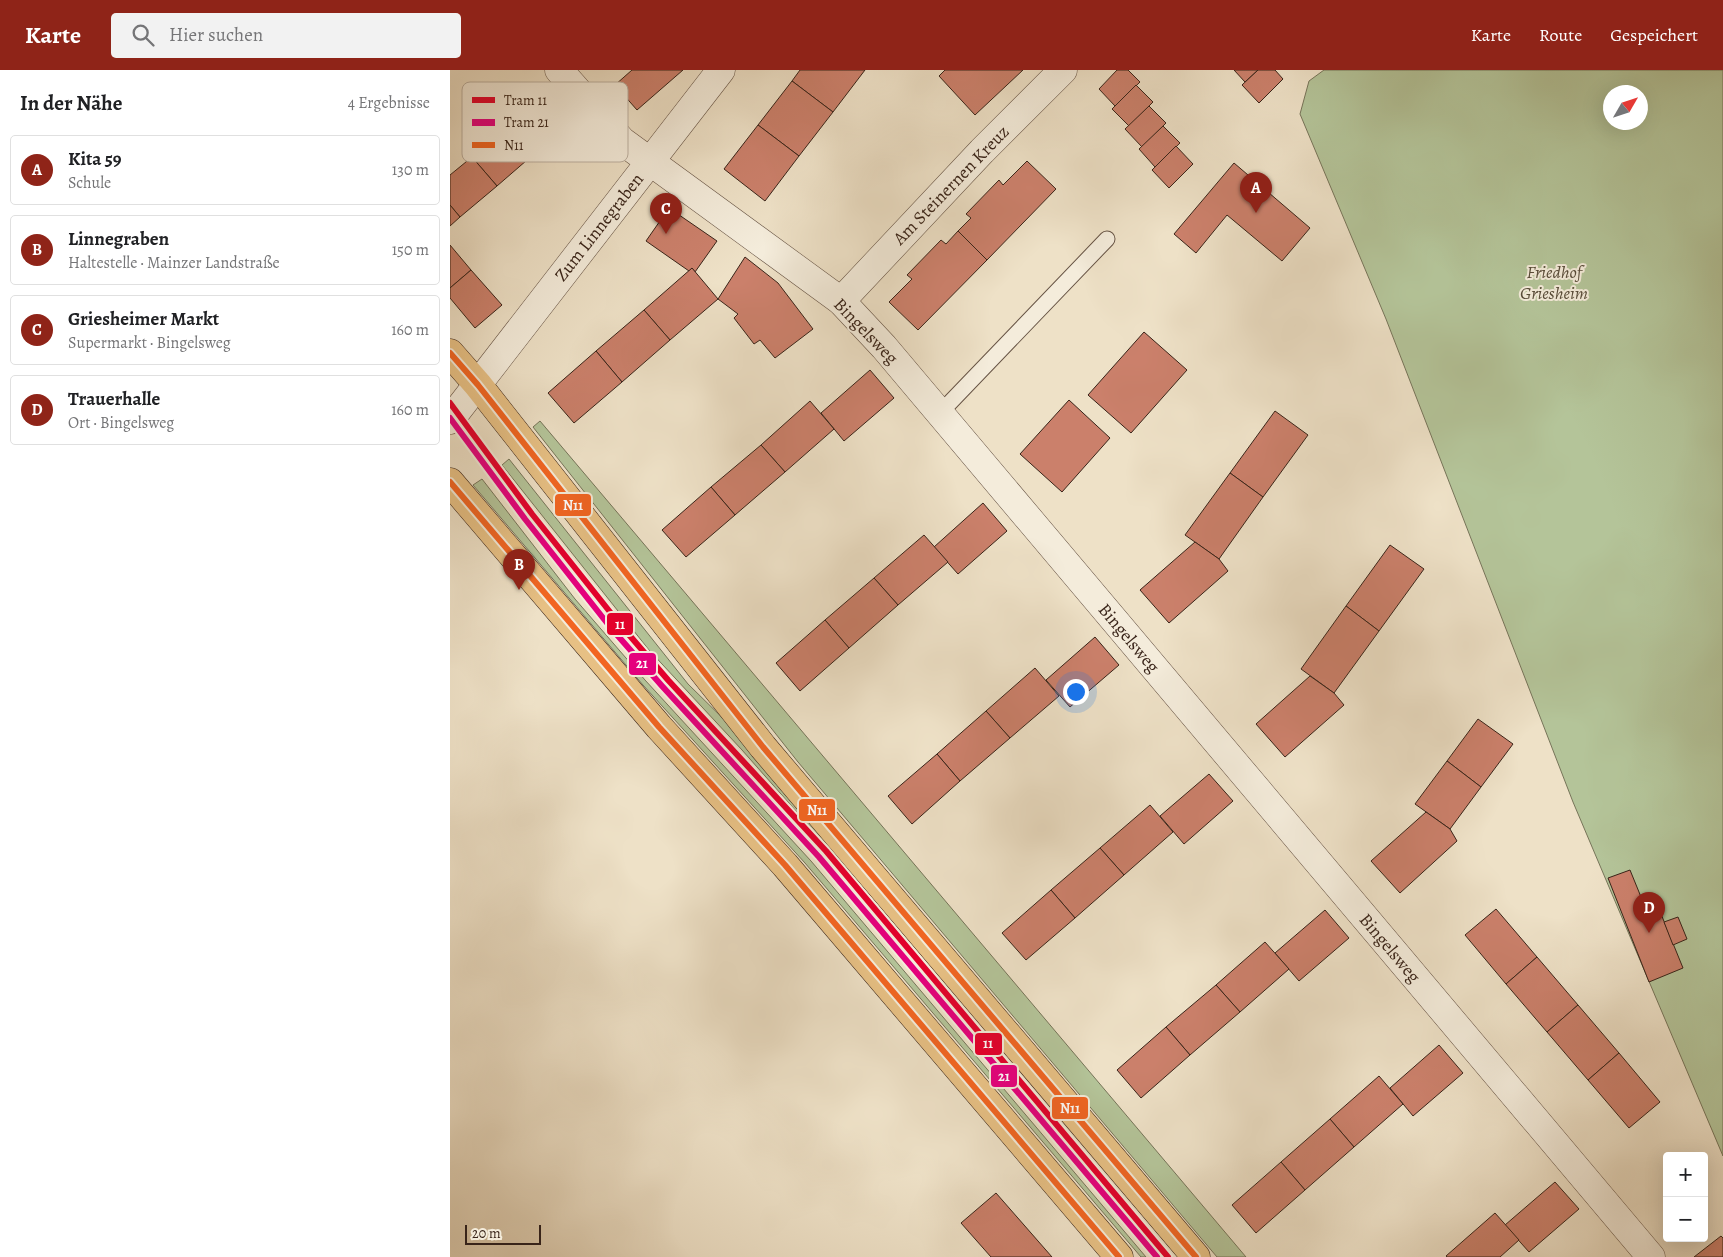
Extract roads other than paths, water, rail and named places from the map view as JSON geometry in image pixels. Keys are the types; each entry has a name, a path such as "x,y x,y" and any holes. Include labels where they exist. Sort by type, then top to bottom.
{"main road":[{"path":"450,353 478,385 764,748 1196,1257"},
{"path":"450,482 659,727 785,864 1118,1257"}],"street":[{"name":"Bingelsweg","path":"560,70 570,82"},
{"name":"Zum Linnegraben","path":"450,420 720,70"},
{"name":"Am Steinernen Kreuz","path":"841,301 982,151 1063,70"},
{"name":"Bingelsweg","path":"628,146 841,301 884,347 1651,1257"}],"lane":[{"path":"940,413 1107,239"}],"tram line":[{"name":"11","path":"450,403 532,514 618,622 668,680 826,851 1168,1257"},
{"name":"21","path":"450,418 525,519 611,628 819,857 1157,1257"}],"place":[{"name":"Kita 59","path":"1256,213"},
{"name":"Griesheimer Markt","path":"666,234"},
{"name":"Linnegraben","path":"519,590"},
{"name":"Trauerhalle","path":"1649,933"}],"park label":[{"name":"Friedhof Griesheim","path":"1554,282"}]}
